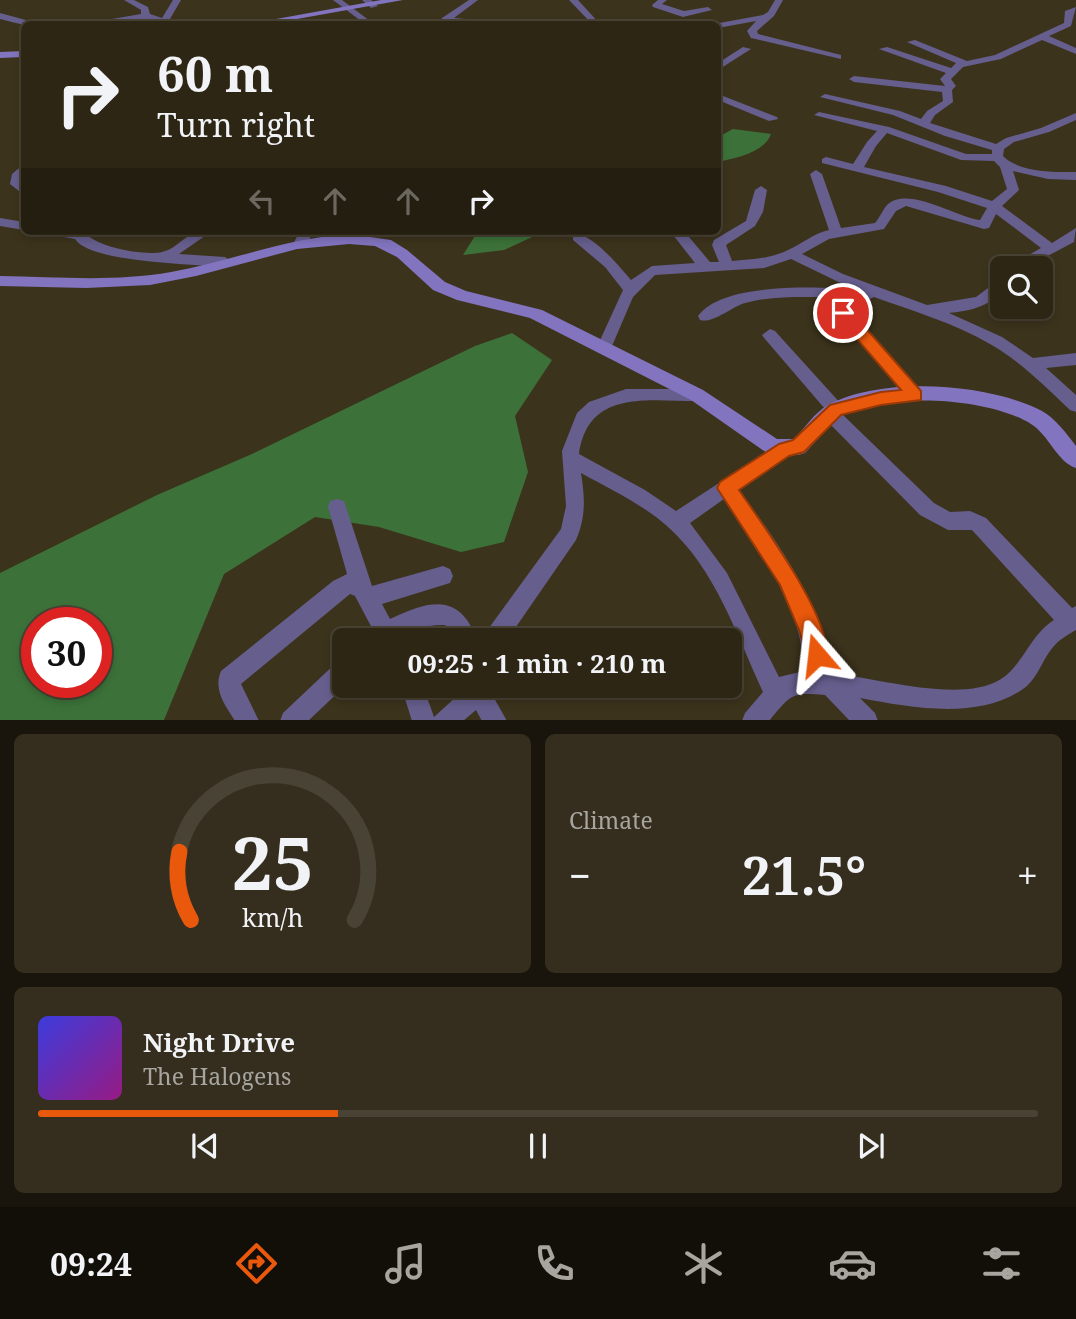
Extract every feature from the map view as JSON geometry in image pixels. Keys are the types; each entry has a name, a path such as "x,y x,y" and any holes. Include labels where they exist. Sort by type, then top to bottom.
{"street":[{"path":"128,0 145,9 146,16"},
{"path":"165,21 177,0"},
{"path":"337,0 367,21"},
{"path":"274,21 398,0"},
{"path":"443,21 474,0"},
{"path":"573,0 593,21"},
{"path":"663,0 656,5 676,13 708,10"},
{"path":"779,0 752,31 754,36 838,57"},
{"path":"924,123 932,113 948,102 947,89 951,86 945,79 950,71 965,63 998,57 1042,37 1068,24 1068,13 1076,10"},
{"path":"0,16 21,22"},
{"path":"109,21 146,16 157,21"},
{"path":"721,24 765,18"},
{"path":"1042,37 1076,51"},
{"path":"912,42 965,63"},
{"path":"721,65 746,49"},
{"path":"884,49 950,71"},
{"path":"0,55 21,54"},
{"path":"854,79 947,89"},
{"path":"825,97 902,115 1048,175 1076,176"},
{"path":"721,98 772,119"},
{"path":"820,115 889,130 959,156 1000,157"},
{"path":"857,168 871,144 902,115"},
{"path":"1000,157 1010,140 1045,130 1076,116"},
{"path":"623,280 652,271 764,263 792,254 836,232 879,226 891,209 902,203 923,206 974,225 988,221 994,206 1013,190 1000,157"},
{"path":"826,161 942,189 994,206 1050,248"},
{"path":"21,171 16,177 16,184 21,188"},
{"path":"816,174 836,232"},
{"path":"727,265 719,245 721,240 750,227 761,190"},
{"path":"0,222 21,226"},
{"path":"1035,256 1076,232"},
{"path":"81,235 93,247 106,252 225,262"},
{"path":"166,256 199,235"},
{"path":"680,235 705,266"},
{"path":"578,237 623,280"},
{"path":"0,281 148,280 225,262 304,238 386,243 409,258 437,286 467,299 519,307 697,395 762,441 785,449"},
{"path":"792,254 822,272 924,309 983,334 1030,364 1076,405"},
{"path":"597,346 623,280"},
{"path":"705,316 730,302 749,297 825,292 888,296"},
{"path":"825,292 916,396"},
{"path":"924,309 975,303 990,296"},
{"path":"753,720 784,686 822,683 944,702 981,698 1006,689 1021,677 1047,637 1072,619 979,524 970,520 948,521 927,509 833,412 770,335"},
{"path":"1030,364 1076,359"},
{"path":"502,628 569,534 576,518 578,503 570,458 578,424 589,410 603,401 621,396 697,395"},
{"path":"675,522 785,449 798,447 833,412 881,398 963,395 1017,408 1038,418 1053,431 1076,460"},
{"path":"570,458 675,522 714,573 776,694"},
{"path":"727,488 771,550 792,587 810,629 822,683 867,720"},
{"path":"337,507 365,594 380,628"},
{"path":"246,719 230,691 229,679 340,588 350,583 365,594 443,576"},
{"path":"404,628 433,614 444,613 453,618 459,628"},
{"path":"291,720 332,682"},
{"path":"416,698 424,720"},
{"path":"444,720 470,698"},
{"path":"484,698 496,720"}],"green space":[{"path":"733,129 771,134 756,150 721,161 721,135"},
{"path":"476,235 536,235 504,250 463,255"},
{"path":"512,333 552,360 515,416 528,472 504,542 461,552 379,527 315,517 224,574 164,720 0,720 0,573 157,495 252,454 475,346"}],"route":[{"path":"817,655 810,629 788,578 727,488 785,449 798,447 836,410 850,404 881,398 916,396 843,313"}]}
